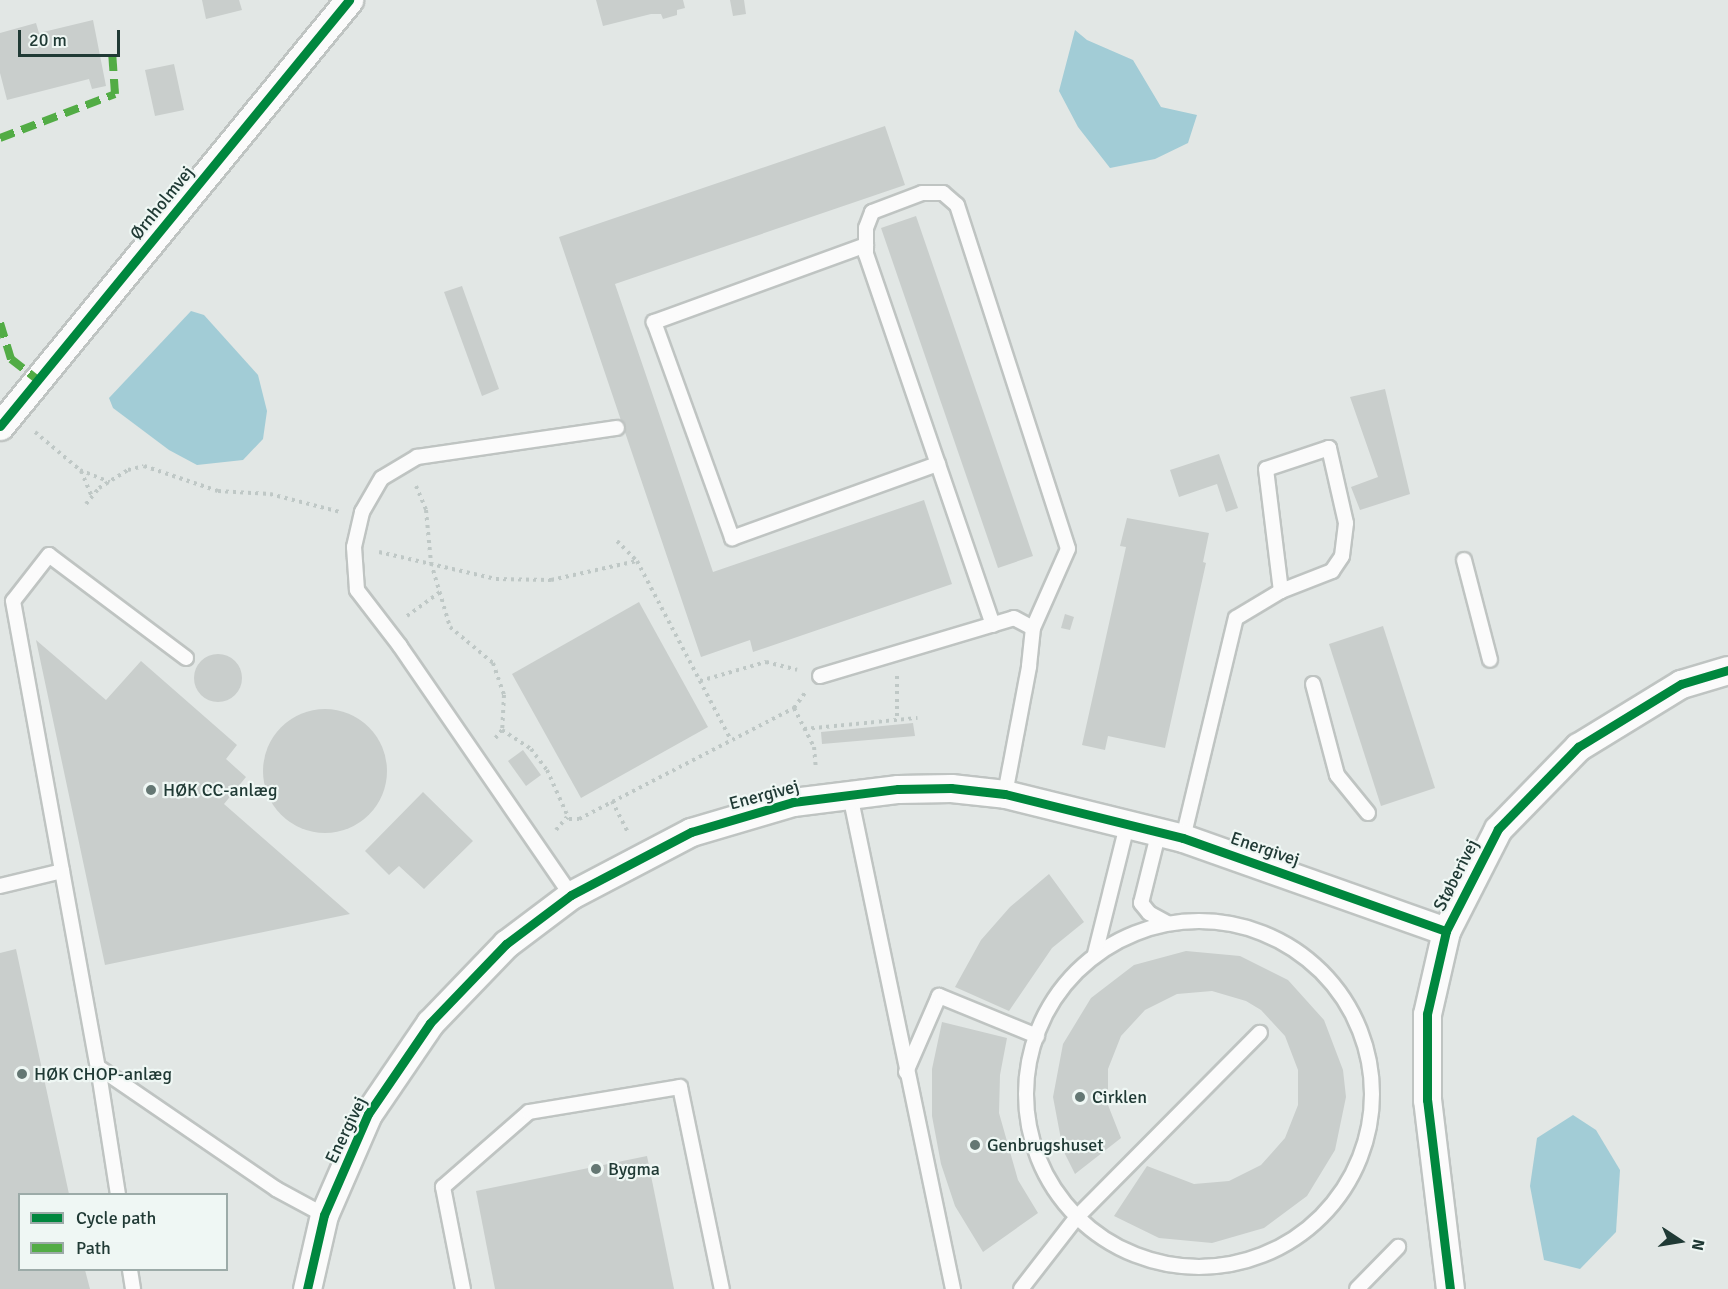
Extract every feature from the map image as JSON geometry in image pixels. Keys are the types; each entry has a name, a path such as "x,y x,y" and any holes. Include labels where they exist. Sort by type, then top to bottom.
{"street":[{"name":"Ørnholmvej","path":"6,419 349,0"},
{"name":"Støberivej","path":"1450,1289 1427,1100 1427,1014 1446,931 1498,829 1578,747 1681,684 1728,670"},
{"name":"Energivej","path":"307,1289 324,1215 368,1114 430,1023 506,944 571,895 691,832 793,802 850,795 951,788 1005,794 1171,834 1446,931"}],"lane":[{"path":"993,625 866,254 866,228 872,212 922,193 943,192 957,205 1068,549 1032,628 1029,667 1005,794"},
{"path":"866,245 654,322 732,538 938,464"},
{"path":"571,895 388,630 357,590 354,547 361,518 382,478 417,457 617,428"},
{"path":"1167,922 1149,913 1141,903 1171,834 1236,618 1281,591 1332,571 1342,556 1346,522 1329,448 1266,469 1281,591"},
{"path":"118,1193 98,1067 13,600 49,555 186,658"},
{"path":"1464,560 1490,660"},
{"path":"820,676 1014,618 1032,628"},
{"path":"1313,684 1337,774 1368,813"},
{"path":"850,795 953,1289"},
{"path":"1095,954 1128,822"},
{"path":"0,886 62,871"},
{"path":"1218,921 1267,933 1317,968 1344,998 1365,1044 1372,1095 1365,1145 1343,1191 1309,1228 1265,1255 1226,1265 1165,1265 1118,1248 1076,1218 1050,1184 1032,1145 1025,1102 1028,1060 1042,1019 1064,983 1095,954 1129,934 1167,922 1218,921"},
{"path":"906,1072 939,996 1037,1036"},
{"path":"1021,1289 1076,1218 1260,1033"},
{"path":"98,1067 276,1189 324,1215"},
{"path":"463,1289 442,1187 529,1112 680,1087 722,1289"},
{"path":"1357,1289 1398,1247"},
{"path":"130,1271 133,1289"}],"path":[{"path":"6,419 80,471 110,482"},
{"path":"406,464 426,510 431,563 450,627 493,663 504,695 502,730 476,756"},
{"path":"86,504 110,482 144,466 207,488 270,494 361,518"},
{"path":"80,471 92,497"},
{"path":"617,542 637,561 730,740"},
{"path":"354,547 431,563 485,578 551,580 637,561"},
{"path":"388,630 440,591"},
{"path":"897,653 897,720"},
{"path":"567,817 579,819 794,708 820,676 766,662 700,681"},
{"path":"794,708 814,747 819,799"},
{"path":"804,729 917,718"},
{"path":"502,730 531,749 547,770 567,817"},
{"path":"612,801 627,829"},
{"path":"563,822 567,817"}],"water":[{"path":"1075,30 1087,40 1133,60 1161,107 1197,115 1188,143 1155,159 1110,168 1078,127 1059,91"},
{"path":"191,311 204,315 258,375 267,411 263,439 243,460 197,465 169,450 113,408 109,398"},
{"path":"1573,1115 1596,1130 1620,1170 1616,1232 1580,1269 1544,1260 1530,1186 1537,1138"}],"building":[{"path":"202,0 239,0 242,10 206,19"},
{"path":"596,0 683,0 685,8 677,10 677,15 663,19 661,14 651,14 603,26"},
{"path":"730,0 744,0 746,14 733,16"},
{"path":"93,20 106,86 92,89 89,79 7,100 0,73 0,33 36,23 39,33"},
{"path":"174,64 184,110 155,116 145,70"},
{"path":"885,126 905,185 615,284 713,572 924,500 952,584 753,652 750,640 701,657 559,237"},
{"path":"916,216 1033,556 998,568 881,228"},
{"path":"462,286 499,389 482,396 444,292"},
{"path":"1385,389 1410,494 1360,510 1351,487 1378,477 1350,397"},
{"path":"1219,454 1238,508 1226,512 1217,484 1179,497 1170,470"},
{"path":"1127,518 1209,533 1203,562 1206,563 1165,748 1108,736 1105,750 1082,745 1126,547 1120,546"},
{"path":"639,602 708,727 581,798 512,674"},
{"path":"1065,614 1074,617 1070,630 1061,628"},
{"path":"1383,626 1435,788 1381,806 1329,644"},
{"name":"HØK CC-anlæg","path":"36,640 106,700 141,661 237,745 226,759 246,777 224,804 350,914 105,965"},
{"path":"213,654 223,654 235,661 242,673 242,683 235,695 223,702 213,702 198,691 194,683 194,673 205,658"},
{"path":"325,709 349,713 369,727 383,747 387,771 383,795 369,815 349,829 325,833 301,829 281,815 267,795 263,771 267,747 281,727 301,713"},
{"path":"913,723 915,736 822,744 821,732"},
{"path":"523,750 541,775 526,786 508,761"},
{"path":"423,792 473,841 424,889 399,866 389,875 365,851"},
{"path":"1049,874 1084,922 1052,948 1009,1011 955,987 981,940 1010,907"},
{"name":"HØK CHOP-anlæg","path":"16,949 69,1193 18,1193 18,1271 85,1271 90,1289 0,1289 0,953"},
{"name":"Cirklen","path":"1186,951 1240,956 1288,980 1324,1020 1343,1070 1346,1097 1335,1150 1307,1196 1264,1228 1212,1243 1159,1238 1114,1216 1147,1166 1194,1184 1229,1181 1261,1165 1285,1138 1298,1105 1298,1070 1285,1036 1261,1010 1246,1001 1212,991 1177,994 1145,1010 1121,1036 1108,1069 1108,1105 1121,1138 1075,1174 1063,1150 1053,1097 1063,1044 1091,998 1134,965"},
{"path":"942,1022 1007,1038 1000,1075 999,1113 1018,1180 1038,1213 983,1252 955,1206 941,1164 932,1116 932,1069"},
{"path":"647,1156 674,1289 495,1289 476,1191"}],"marked path":[{"path":"0,138 115,94 112,51"},
{"path":"0,323 11,359 38,380"}],"cycle path":[{"path":"0,426 349,0"},
{"path":"1450,1289 1427,1100 1427,1014 1446,931 1498,829 1578,747 1681,684 1728,670"},
{"path":"307,1289 324,1215 368,1114 430,1023 506,944 571,895 691,832 793,802 898,789 951,788 1005,794 1183,838 1446,931"}],"place":[{"name":"HØK CC-anlæg","path":"151,790"},
{"name":"HØK CHOP-anlæg","path":"22,1074"},
{"name":"Cirklen","path":"1080,1097"},
{"name":"Genbrugshuset","path":"975,1145"},
{"name":"Bygma","path":"596,1169"}]}
